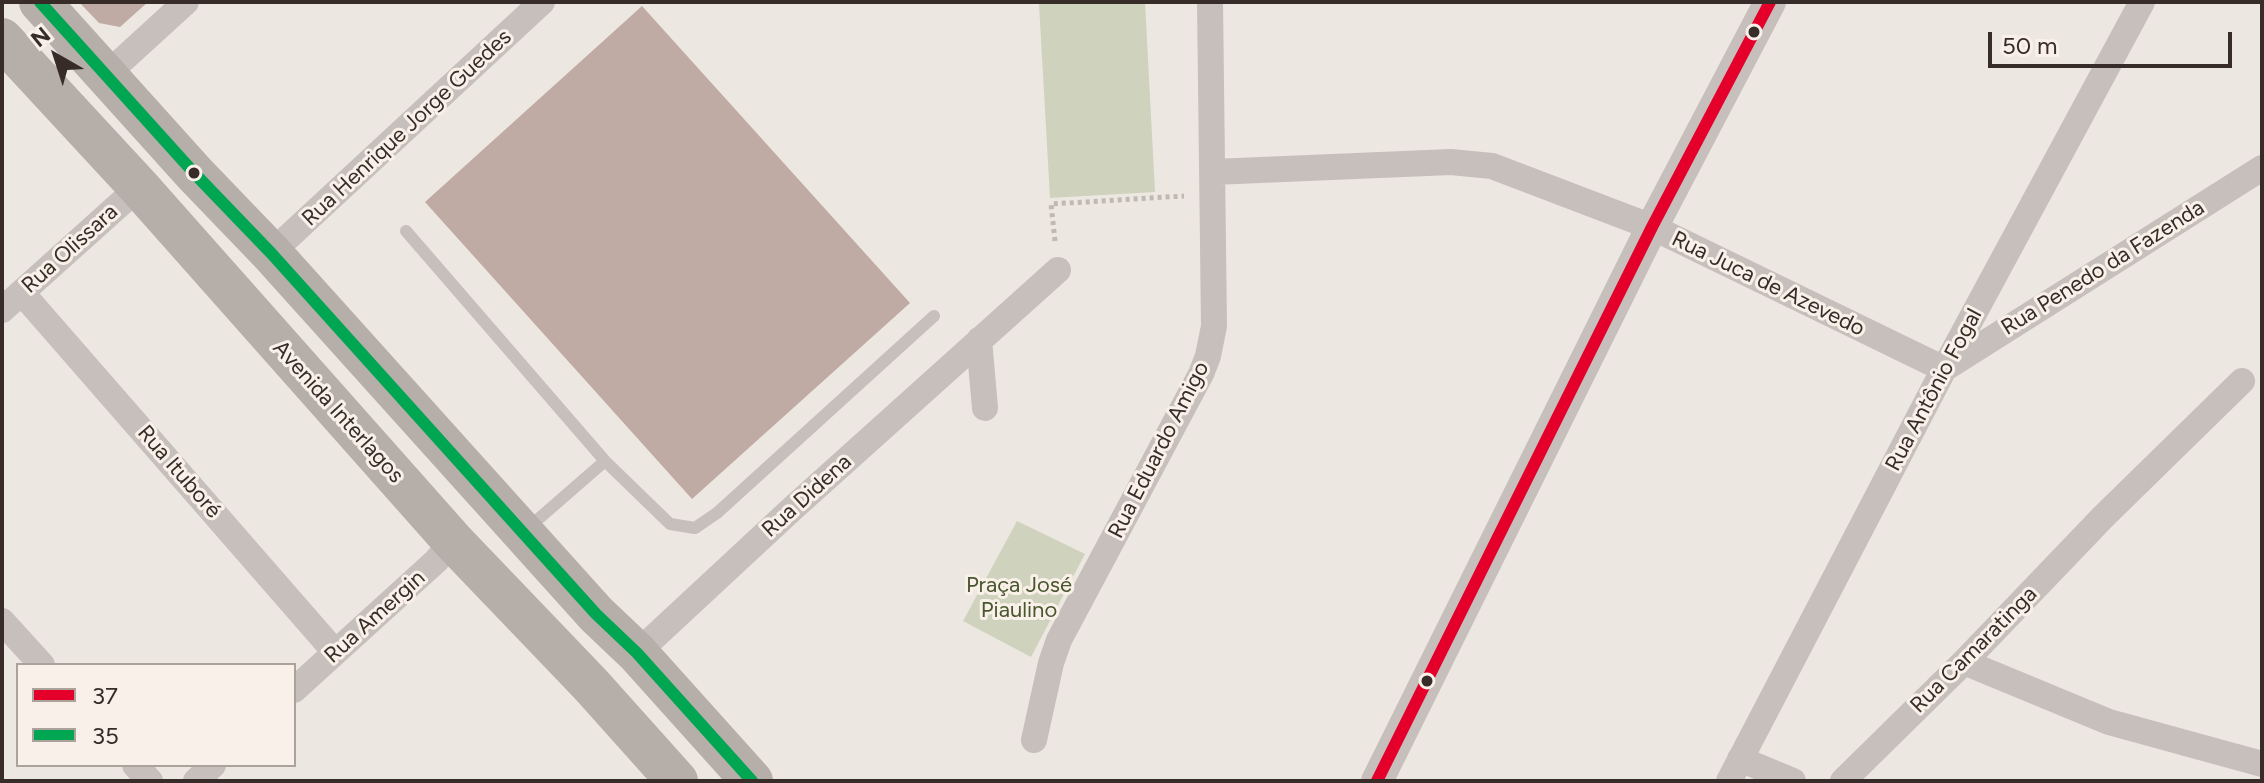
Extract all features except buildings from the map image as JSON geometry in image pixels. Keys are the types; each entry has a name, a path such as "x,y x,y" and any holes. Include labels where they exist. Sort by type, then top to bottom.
{"main road":[{"path":"40,2 596,614 637,653 752,781"},
{"name":"Avenida Interlagos","path":"2,39 139,187 453,541 591,685 677,781"}],"street":[{"path":"106,75 186,2"},
{"name":"Rua Henrique Jorge Guedes","path":"271,253 542,2"},
{"name":"Rua Eduardo Amigo","path":"1034,740 1059,640 1208,356 1214,326 1210,2"},
{"path":"1377,781 1652,227 1770,2"},
{"name":"Rua Antônio Fogal","path":"1734,770 1944,369 2142,2"},
{"name":"Rua Juca de Azevedo","path":"1212,183 1451,162 1492,166 1652,227 1944,369"},
{"name":"Rua Penedo da Fazenda","path":"1944,369 2262,168"},
{"name":"Rua Olissara","path":"12,302 139,187"},
{"name":"Rua Didena","path":"637,653 1058,270"},
{"name":"Rua Ituboré","path":"12,302 335,652"},
{"path":"979,340 985,408"},
{"name":"Rua Camaratinga","path":"1843,781 2242,381"},
{"name":"Rua Amergin","path":"296,688 436,561 453,541"},
{"path":"2,621 40,663"},
{"path":"1964,662 2109,722 2262,764"},
{"path":"196,781 211,767"},
{"path":"1734,770 1793,781"}],"lane":[{"path":"406,231 605,461 670,524 695,528 717,513 934,316"},
{"path":"522,533 605,461"}],"path":[{"path":"1058,270 1051,204 1212,183"}],"green space":[{"path":"1145,2 1155,192 1050,198 1039,4"},
{"name":"Praça José Piaulino","path":"1017,521 1085,554 1031,657 963,621"}],"transit line":[{"name":"35","path":"40,2 596,614 637,653 752,781"},
{"name":"37","path":"1377,781 1652,227 1770,2"}]}
